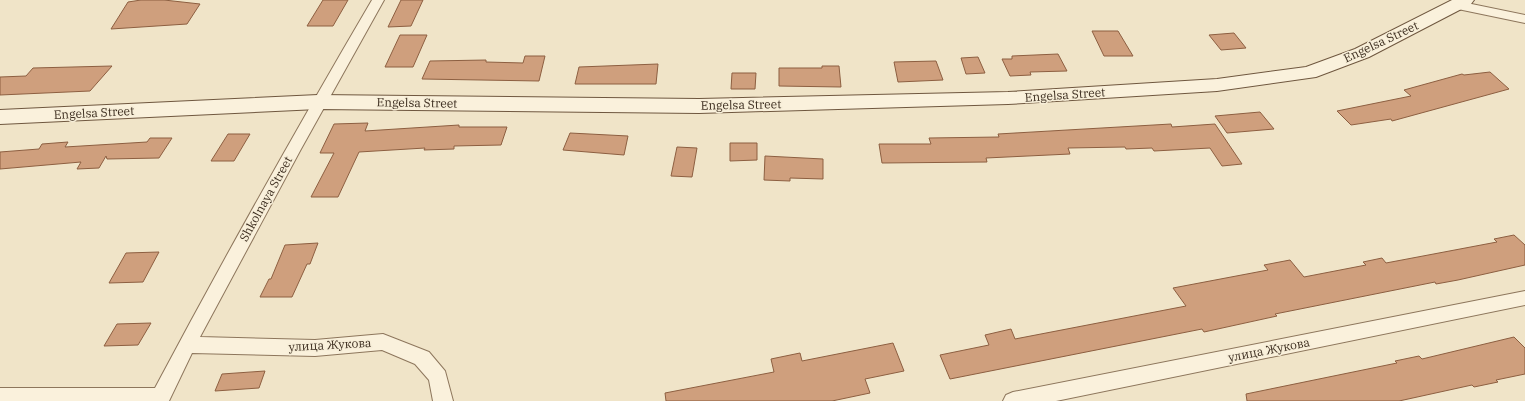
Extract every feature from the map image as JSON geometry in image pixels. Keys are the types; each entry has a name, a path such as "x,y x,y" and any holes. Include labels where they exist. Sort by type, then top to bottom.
{"street":[{"name":"Shkolnaya Street","path":"160,399 186,345 318,102 378,0"},
{"path":"1429,0 1461,2 1525,19"},
{"name":"Engelsa Street","path":"0,117 318,102 700,106 1008,98 1217,85 1309,73 1362,53 1461,2"},
{"name":"улица Жукова","path":"1013,401 1525,298"},
{"name":"улица Жукова","path":"186,345 315,348 383,342 422,358 438,377 443,401"},
{"path":"0,397 160,399"}],"building":[{"path":"141,0 164,0 200,4 187,24 111,29 128,2"},
{"path":"323,0 348,0 333,26 307,26"},
{"path":"401,0 423,0 411,26 388,27"},
{"path":"1092,31 1118,31 1133,56 1104,56"},
{"path":"1234,33 1246,48 1221,50 1209,35"},
{"path":"400,35 427,35 413,67 385,67"},
{"path":"1058,54 1067,71 1030,72 1031,75 1010,76 1002,59 1012,59 1012,56"},
{"path":"525,56 545,56 539,81 422,79 430,61 486,60 486,62 523,63"},
{"path":"978,57 985,73 966,74 961,58"},
{"path":"936,61 943,80 898,82 894,62"},
{"path":"658,64 656,84 575,84 579,67"},
{"path":"112,66 90,91 0,95 0,77 26,76 33,68"},
{"path":"822,66 839,66 841,87 779,86 779,68 822,68"},
{"path":"1490,72 1509,89 1392,121 1391,119 1351,125 1337,111 1411,96 1404,90 1462,74"},
{"path":"732,73 756,73 755,89 731,89"},
{"path":"1260,112 1274,129 1227,133 1215,116"},
{"path":"368,123 365,131 459,125 459,127 507,127 501,145 454,146 454,149 424,150 425,148 359,152 338,197 311,197 334,153 320,153 334,124"},
{"path":"1171,124 1172,127 1215,124 1242,164 1222,166 1210,148 1154,151 1152,148 1126,149 1125,147 1068,148 1070,154 986,158 987,162 882,163 879,144 931,144 929,138 999,137 998,134"},
{"path":"570,133 628,136 624,155 563,150"},
{"path":"228,134 250,134 234,161 211,161"},
{"path":"150,138 172,138 159,158 107,159 106,156 99,168 77,169 81,162 0,169 0,152 39,149 42,144 68,142 65,147 147,142"},
{"path":"730,143 757,143 757,160 730,161"},
{"path":"677,147 697,148 692,177 671,176"},
{"path":"765,156 823,159 823,179 790,178 790,181 764,180"},
{"path":"1514,235 1525,245 1525,265 1458,280 1436,284 1435,282 1275,314 1277,316 1204,332 1202,329 950,379 940,355 989,345 985,335 1011,329 1015,339 1186,306 1173,288 1268,270 1264,265 1290,260 1304,277 1366,265 1363,262 1382,258 1386,263 1497,242 1494,239"},
{"path":"318,243 310,264 307,264 292,297 260,297 269,279 271,279 285,245"},
{"path":"159,252 143,282 109,283 126,253"},
{"path":"151,323 138,345 104,346 117,324"},
{"path":"1514,337 1525,348 1525,374 1496,380 1498,382 1474,387 1472,385 1399,401 1247,401 1246,394 1397,363 1395,361 1419,356 1422,359"},
{"path":"893,343 904,371 865,379 870,393 832,401 666,401 665,393 774,372 771,359 800,353 802,361"},
{"path":"265,371 259,388 215,391 222,374"}]}
